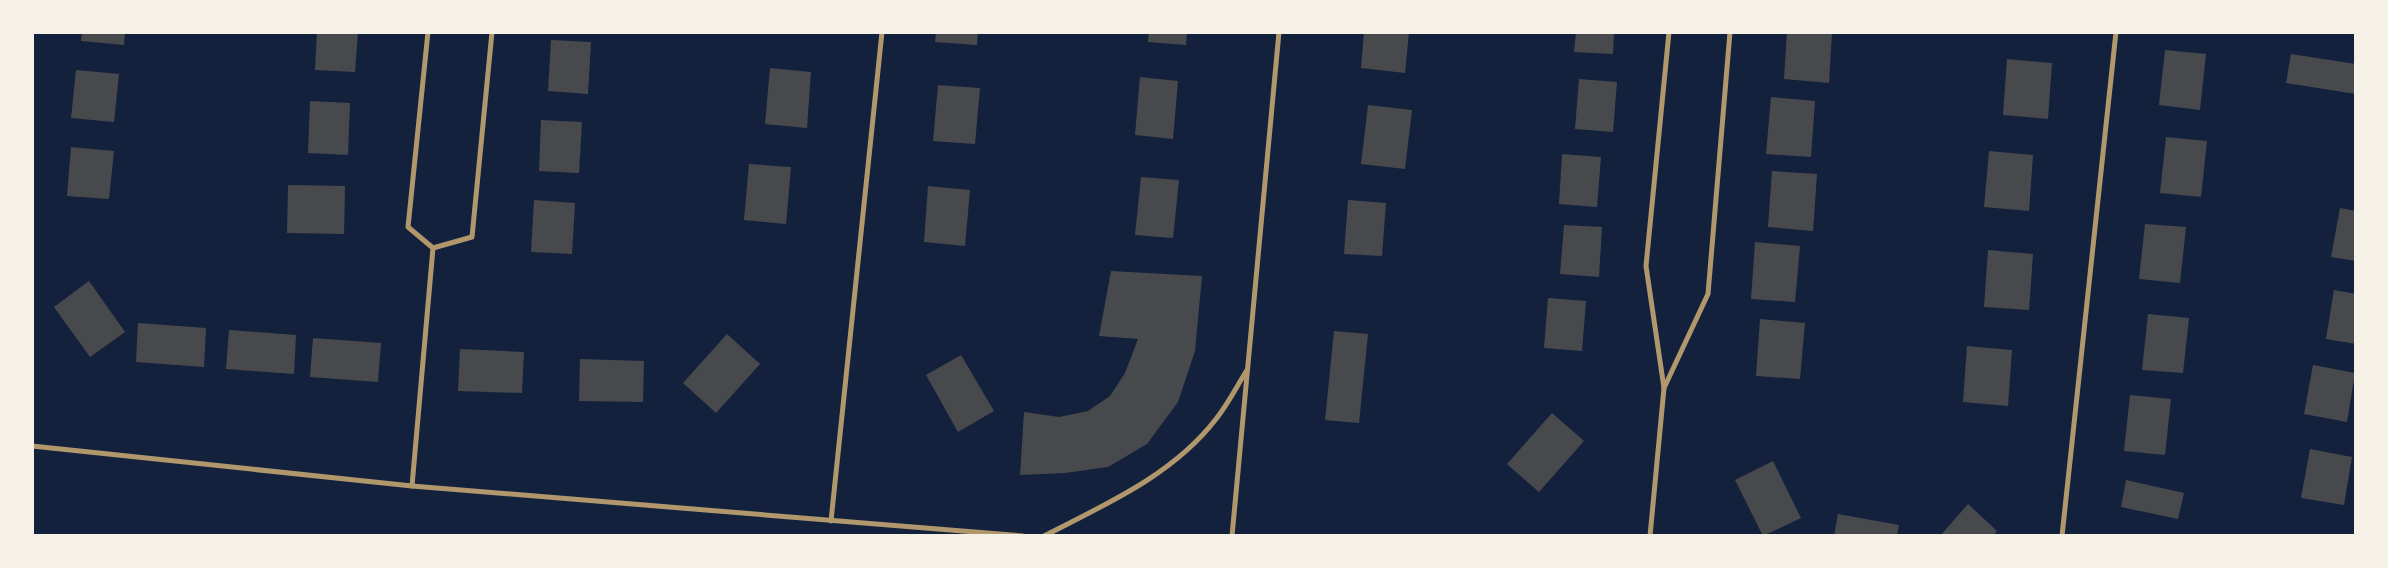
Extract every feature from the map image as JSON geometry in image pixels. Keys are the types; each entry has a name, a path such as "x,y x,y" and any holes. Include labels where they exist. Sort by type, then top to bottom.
{"street":[{"path":"428,32 408,227 433,248"},
{"path":"433,248 472,237 492,32"},
{"path":"832,521 882,32"},
{"path":"1232,536 1279,32"},
{"path":"1650,536 1664,388 1646,266 1669,32"},
{"path":"1664,388 1708,294 1730,32"},
{"path":"2062,536 2116,32"},
{"path":"412,486 433,248"},
{"path":"1044,536 1135,489 1176,460 1216,419 1248,370"},
{"path":"32,446 412,486 1023,536"}],"building":[{"path":"82,32 125,32 124,45 81,41"},
{"path":"317,32 358,32 355,72 315,70"},
{"path":"936,32 978,32 977,45 935,42"},
{"path":"1149,32 1187,32 1186,45 1148,42"},
{"path":"1364,32 1409,32 1405,73 1361,68"},
{"path":"1576,32 1614,32 1613,54 1574,52"},
{"path":"1787,32 1832,32 1829,83 1784,79"},
{"path":"551,40 591,42 588,94 548,91"},
{"path":"2165,50 2206,54 2200,110 2159,105"},
{"path":"2291,54 2356,64 2356,94 2286,83"},
{"path":"2007,59 2052,63 2048,119 2003,115"},
{"path":"770,68 811,72 807,128 765,124"},
{"path":"76,70 119,74 114,122 71,118"},
{"path":"1140,77 1178,81 1173,139 1135,135"},
{"path":"1579,79 1617,82 1613,132 1575,129"},
{"path":"938,85 980,88 975,144 933,141"},
{"path":"1771,97 1815,101 1811,157 1766,154"},
{"path":"310,101 350,103 348,155 308,153"},
{"path":"1368,105 1412,110 1405,169 1361,164"},
{"path":"541,120 582,122 579,173 539,171"},
{"path":"2166,137 2207,141 2201,197 2160,193"},
{"path":"71,147 114,151 109,199 67,196"},
{"path":"1989,151 2033,155 2029,211 1984,207"},
{"path":"1562,154 1601,157 1597,207 1559,204"},
{"path":"749,164 791,167 786,224 744,220"},
{"path":"1772,171 1817,174 1813,231 1768,227"},
{"path":"1141,177 1179,180 1173,238 1135,235"},
{"path":"288,185 345,186 344,234 287,233"},
{"path":"928,186 970,190 965,246 924,242"},
{"path":"534,200 575,203 572,254 531,252"},
{"path":"1348,200 1386,203 1382,256 1344,254"},
{"path":"2340,208 2356,211 2356,261 2331,257"},
{"path":"2145,224 2186,227 2180,283 2139,279"},
{"path":"1564,225 1602,227 1599,277 1560,274"},
{"path":"1755,242 1800,246 1795,302 1751,299"},
{"path":"1988,250 2033,254 2029,310 1984,307"},
{"path":"1111,271 1202,276 1195,351 1178,402 1147,444 1108,467 1065,473 1020,475 1024,412 1059,417 1088,411 1110,396 1125,373 1138,339 1099,336"},
{"path":"89,281 125,332 90,357 54,307"},
{"path":"2334,290 2356,294 2356,344 2326,339"},
{"path":"1548,298 1586,301 1582,351 1544,348"},
{"path":"2148,314 2189,318 2183,373 2142,370"},
{"path":"1760,319 1805,323 1800,379 1756,376"},
{"path":"138,323 206,328 204,367 136,362"},
{"path":"229,330 296,335 294,374 226,369"},
{"path":"1334,331 1368,334 1359,423 1325,420"},
{"path":"727,334 760,364 716,413 683,383"},
{"path":"313,338 381,343 378,382 310,377"},
{"path":"1967,346 2012,350 2008,406 1963,402"},
{"path":"460,349 524,352 522,393 458,391"},
{"path":"961,355 994,411 958,432 926,375"},
{"path":"580,359 644,361 643,402 579,401"},
{"path":"2313,365 2355,373 2347,422 2304,414"},
{"path":"2130,395 2171,399 2165,455 2124,451"},
{"path":"1552,413 1584,441 1539,492 1507,464"},
{"path":"2310,449 2352,457 2344,505 2301,498"},
{"path":"1773,461 1801,518 1763,536 1735,480"},
{"path":"2126,480 2184,493 2178,519 2121,507"},
{"path":"1968,504 1997,531 1993,536 1940,536"},
{"path":"1838,514 1899,525 1897,536 1834,536"}]}
